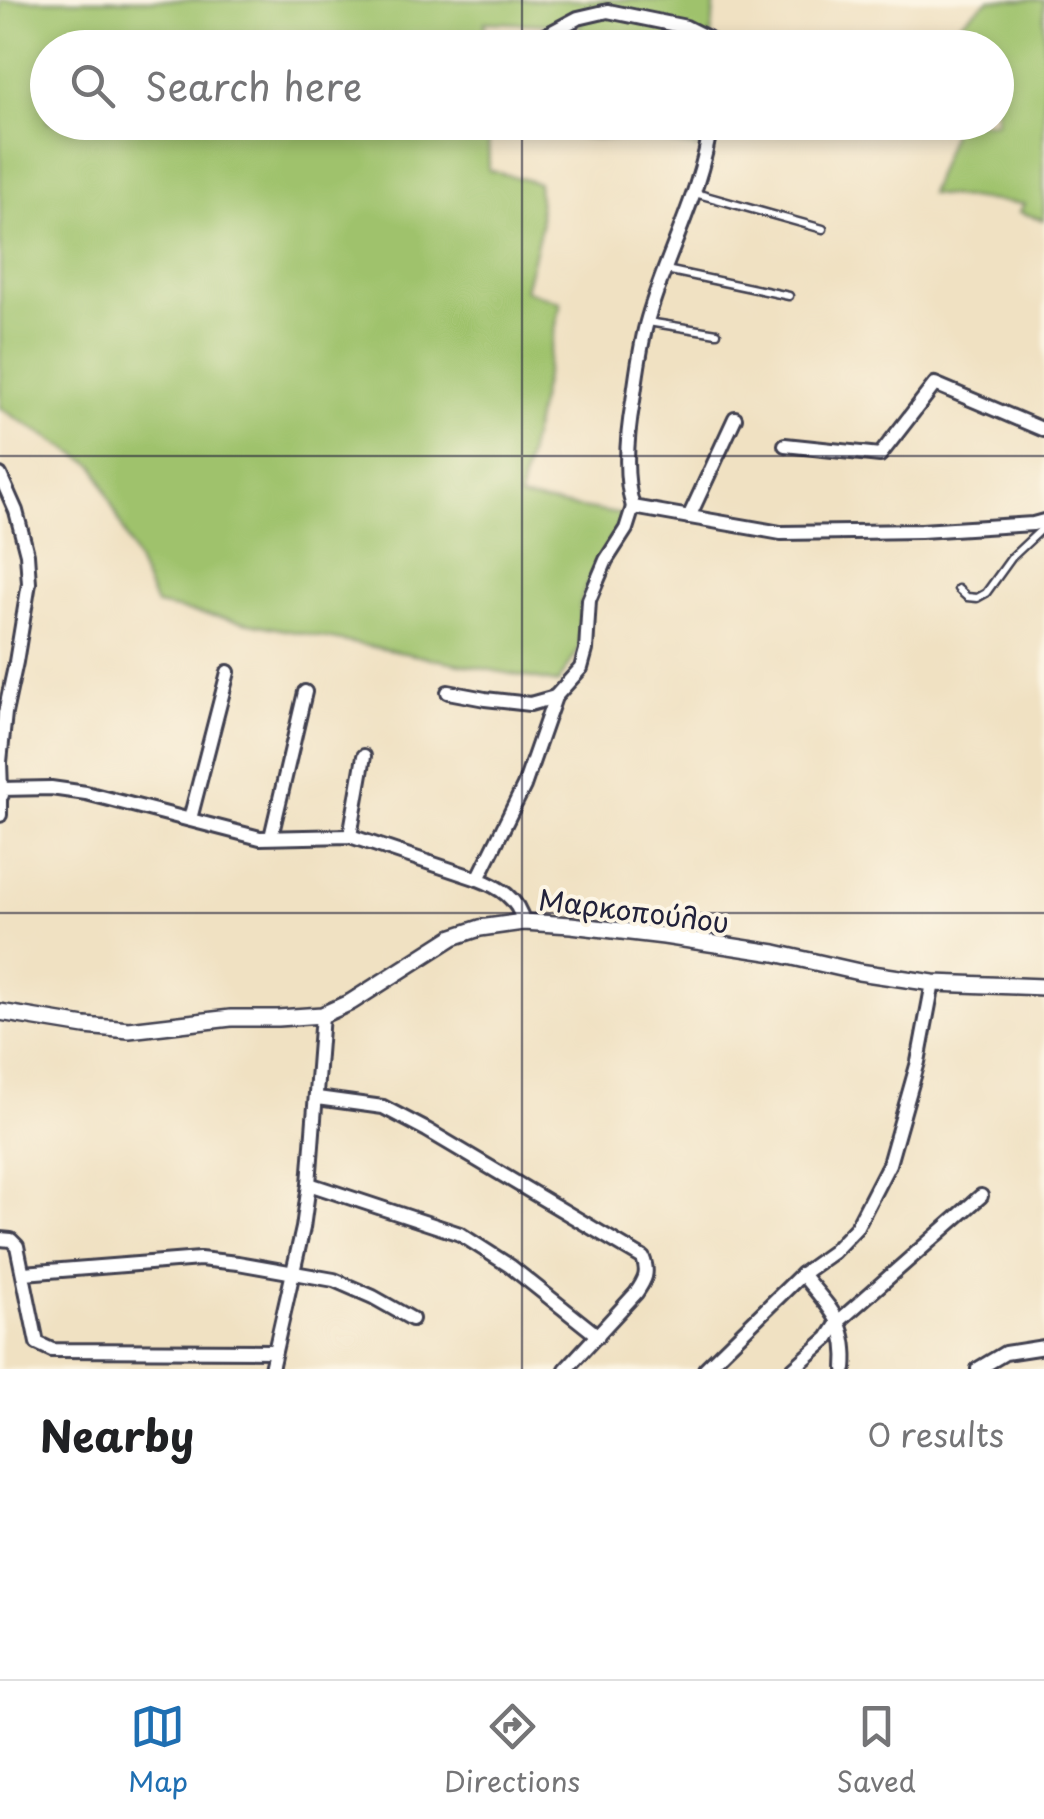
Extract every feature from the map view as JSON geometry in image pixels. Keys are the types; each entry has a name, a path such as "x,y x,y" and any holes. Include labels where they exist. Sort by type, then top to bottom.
{"street":[{"path":"556,30 578,18 608,12 692,30"},
{"path":"478,879 524,786 555,697 580,668 586,650 589,600 606,560 626,529 633,507 628,488 628,430 646,322 695,193 708,140"},
{"path":"785,445 880,455 934,384 1044,430"},
{"path":"689,517 734,418"},
{"path":"0,475 16,511 29,583 16,662 2,712 0,815"},
{"path":"633,507 782,533 1044,524"},
{"path":"190,819 228,672"},
{"path":"271,838 305,692"},
{"path":"448,692 530,704 555,697"},
{"path":"350,836 364,756"},
{"path":"1,793 51,788 86,793 260,838 350,836 489,883 511,898 521,912 522,922"},
{"name":"Μαρκοπούλου","path":"0,1012 129,1030 231,1018 322,1015 376,987 453,936 522,922 664,936 933,983 1044,986"},
{"path":"705,1369 802,1274 833,1252 856,1228 889,1164 918,1062 933,983"},
{"path":"272,1369 303,1228 322,1015"},
{"path":"317,1098 383,1107 643,1258 646,1279 566,1369"},
{"path":"309,1184 460,1234 510,1266 598,1336"},
{"path":"793,1369 828,1338 838,1321 981,1196"},
{"path":"0,1239 11,1240 17,1246 37,1343 43,1348 274,1351"},
{"path":"24,1273 200,1259 238,1263 334,1280 373,1296 412,1320"},
{"path":"802,1274 838,1321 847,1346 845,1369"},
{"path":"978,1369 1005,1354 1044,1347"}],"lane":[{"path":"695,193 824,229"},
{"path":"664,270 789,296"},
{"path":"646,322 717,333"},
{"path":"958,588 977,598 986,593 1012,557 1044,524"}],"green space":[{"path":"0,0 715,0 712,30 580,30 580,23 485,22 485,30 30,30 30,140 488,140 489,170 538,183 541,227 525,290 561,302 519,498 624,515 586,587 580,606 580,648 558,683 156,605 95,466 0,408"},
{"path":"989,0 1044,0 1044,220 1019,212 1024,204 929,194 949,140 1014,140 1014,30 954,30"},
{"path":"638,140 699,140 698,148"}]}
